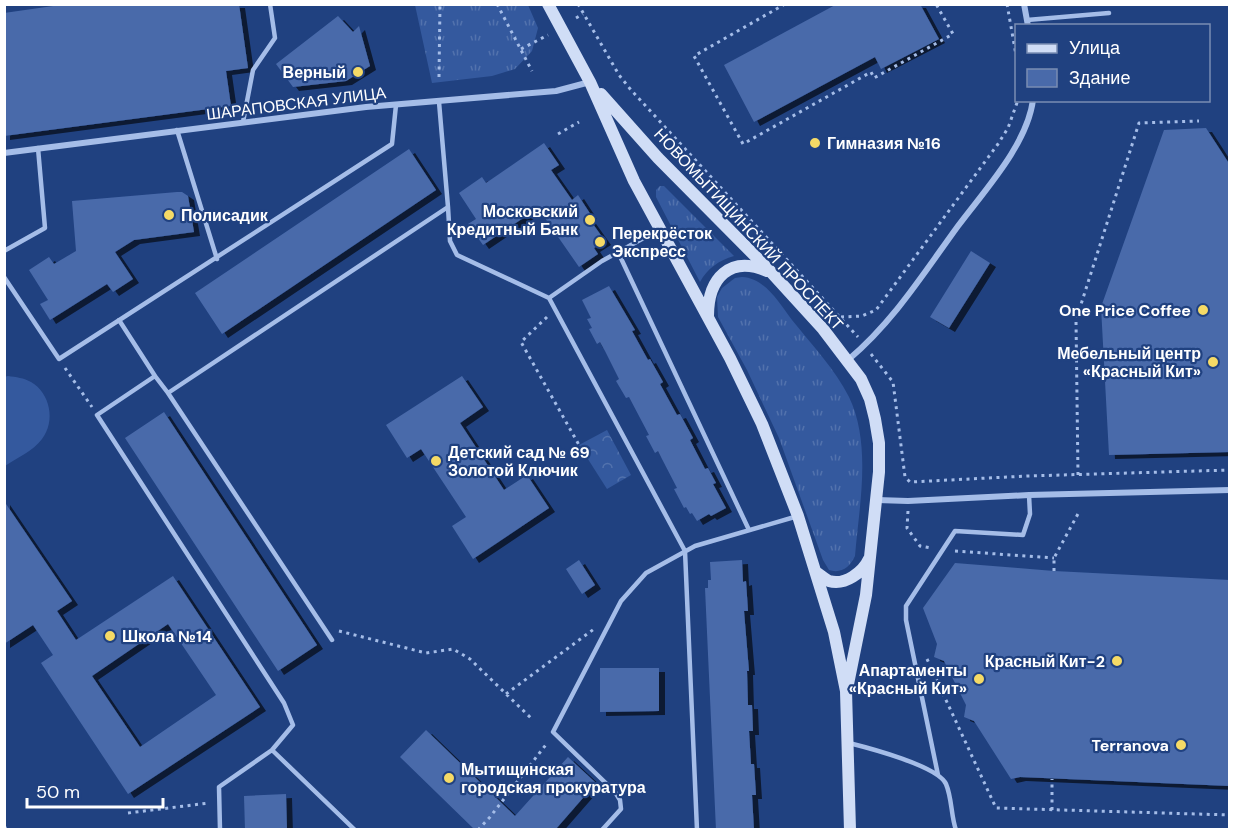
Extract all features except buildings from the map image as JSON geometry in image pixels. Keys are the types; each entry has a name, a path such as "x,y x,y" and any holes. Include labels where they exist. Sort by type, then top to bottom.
{"main road":[{"name":"НОВОМЫТИЩИНСКИЙ ПРОСПЕКТ","path":"548,4 590,82 634,181 708,317 762,424 798,516 834,632 846,691 850,830"},
{"name":"НОВОМЫТИЩИНСКИЙ ПРОСПЕКТ","path":"590,82 658,158 771,272 823,329 861,379 876,419 879,443 872,553 861,623 846,691"},
{"path":"708,317 708,305 713,286 723,274 732,268 746,264 771,272"},
{"path":"816,572 828,580 838,581 850,578 860,572 872,553"}],"street":[{"path":"1024,4 1028,23"},
{"name":"ШАРАПОВСКАЯ УЛИЦА","path":"4,153 243,122 396,105 556,91 590,82"},
{"path":"848,360 891,319 1011,154 1027,123 1032,102"},
{"path":"876,500 908,501 1029,495 1230,490"}],"lane":[{"path":"243,122 253,70 275,38 270,4"},
{"path":"1028,23 1109,13"},
{"path":"439,102 450,241 457,255 549,298 685,551 697,830"},
{"path":"4,277 59,359 392,144 396,105"},
{"path":"177,130 217,259"},
{"path":"4,251 45,228 38,148"},
{"path":"168,393 448,207"},
{"path":"549,298 578,276 660,230"},
{"path":"618,252 749,530"},
{"path":"119,320 332,640"},
{"path":"155,376 97,415 284,703 293,725 272,750 219,787 220,830"},
{"path":"938,776 906,620 906,606 955,531 1023,536 1030,514 1029,495"},
{"path":"602,830 621,809 620,800 615,792 553,732 621,601 646,573 695,546 798,516"},
{"path":"847,742 884,752 938,776 946,784 956,830"},
{"path":"272,750 355,830"}],"path":[{"path":"439,77 440,4"},
{"path":"497,4 532,71"},
{"path":"578,4 619,75 631,90 841,317 893,382 905,477 910,482 1230,470"},
{"path":"785,4 694,56 743,144 871,72 874,78 953,34 936,4"},
{"path":"1007,4 1015,45"},
{"path":"576,18 583,14"},
{"path":"520,50 560,28"},
{"path":"841,317 862,316 876,310 998,144 1008,128 1017,102"},
{"path":"1078,475 1076,320 1139,123 1199,121"},
{"path":"558,134 579,122"},
{"path":"555,309 521,342 579,445"},
{"path":"59,359 97,415"},
{"path":"1054,571 1054,558 1079,512"},
{"path":"907,528 920,546 942,550 1054,558"},
{"path":"506,694 615,613"},
{"path":"323,626 426,653 453,649 460,651 532,720"},
{"path":"924,650 996,808 1230,815"},
{"path":"478,830 546,745 553,732"},
{"path":"1052,779 1052,810"},
{"path":"128,813 219,801"},
{"path":"4,826 7,830"}],"green space":[{"path":"415,5 528,5 538,28 532,51 515,69 492,76 432,83"},
{"path":"664,186 734,256 714,266 700,282 656,197 656,190"},
{"path":"742,277 758,282 777,299 837,377 849,397 856,416 862,455 859,517 855,556 848,566 841,570 829,570 823,560 779,438 747,370 718,317 717,297 722,288 735,278"},
{"path":"4,377 26,380 38,387 47,400 50,416 42,439 30,451 5,466"},
{"path":"607,430 631,475 607,489 579,445"}],"place":[{"name":"Верный","path":"358,72"},
{"name":"Гимназия №16","path":"815,143"},
{"name":"Полисадик","path":"169,215"},
{"name":"Московский Кредитный Банк","path":"590,220"},
{"name":"Перекрёсток Экспресс","path":"600,242"},
{"name":"One Price Coffee","path":"1203,310"},
{"name":"Мебельный центр «Красный Кит»","path":"1213,362"},
{"name":"Детский сад № 69 Золотой Ключик","path":"436,461"},
{"name":"Школа №14","path":"110,636"},
{"name":"Красный Кит-2","path":"1117,661"},
{"name":"Апартаменты «Красный Кит»","path":"979,679"},
{"name":"Terranova","path":"1181,745"},
{"name":"Мытищинская городская прокуратура","path":"449,778"}]}
